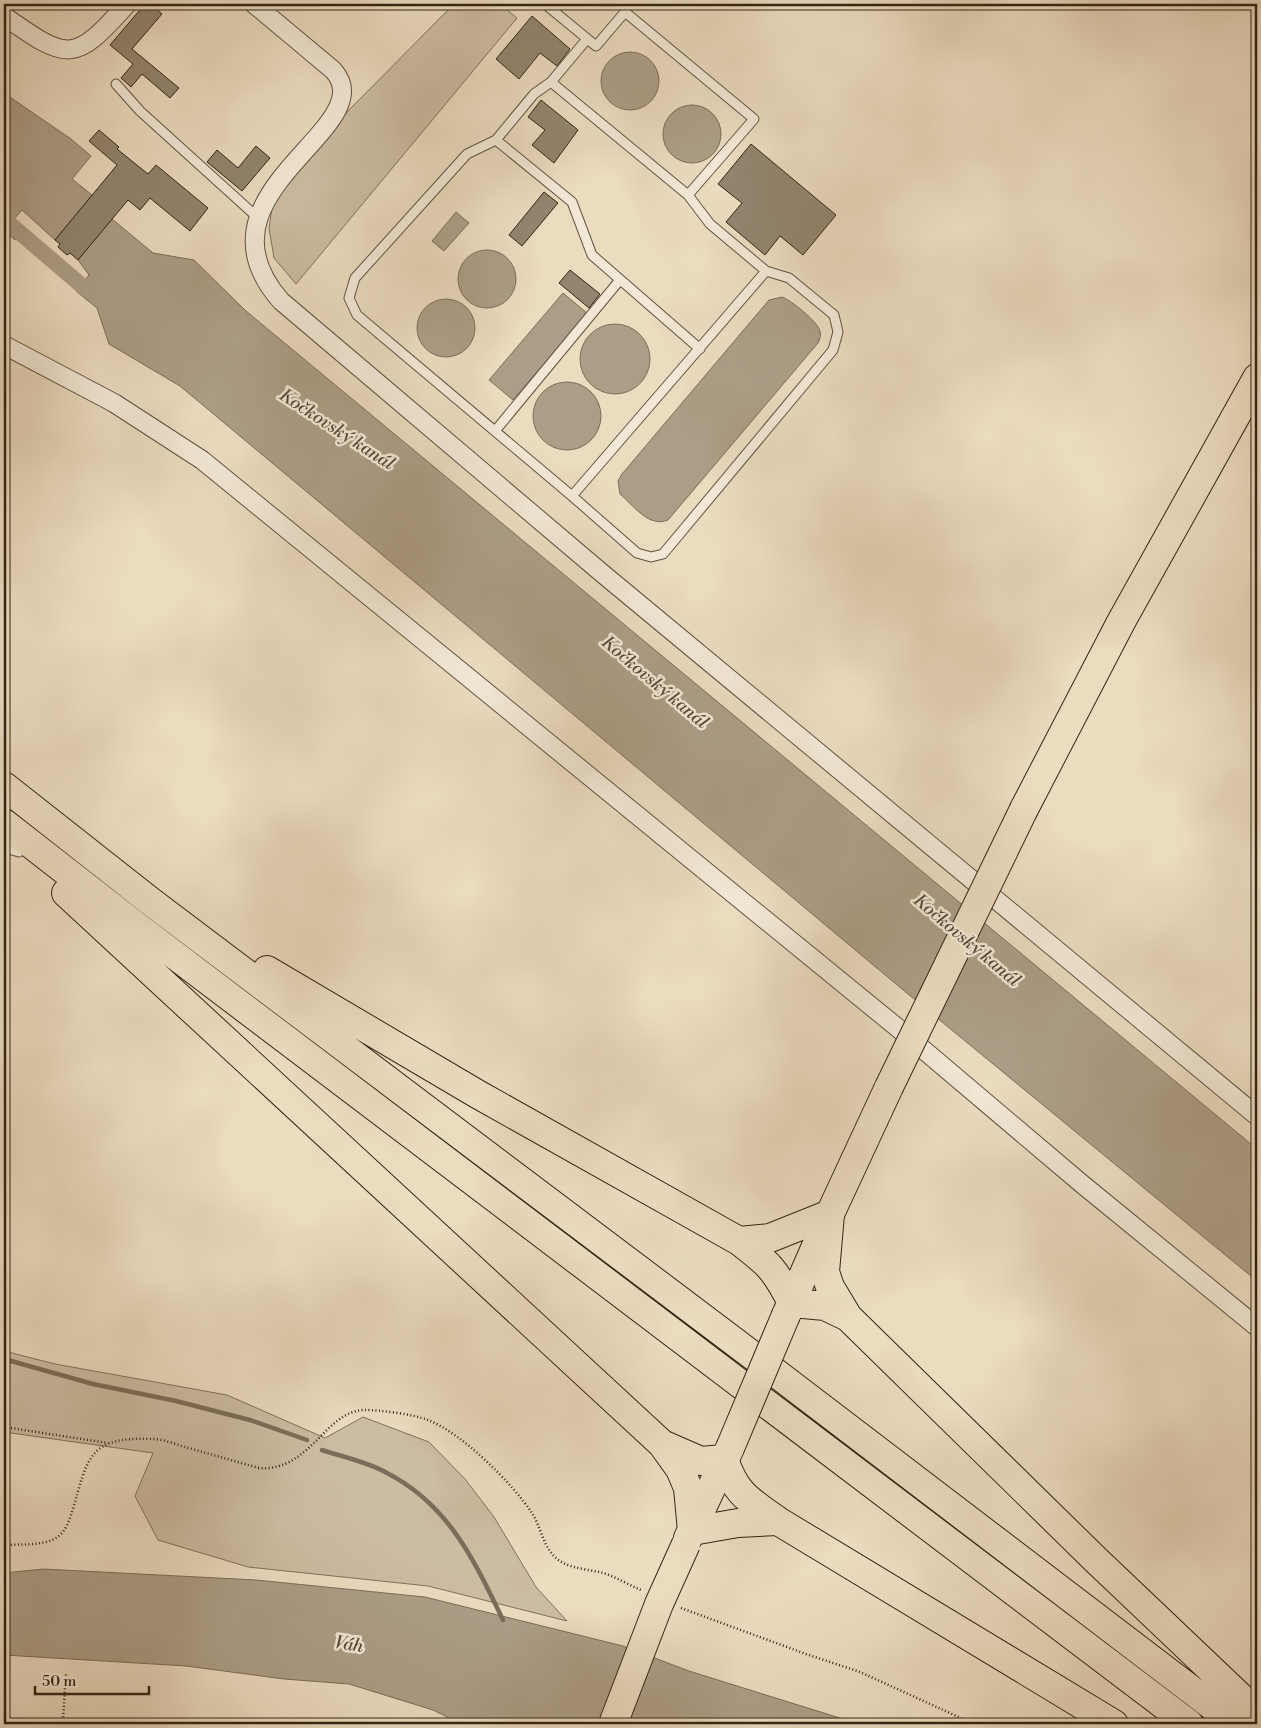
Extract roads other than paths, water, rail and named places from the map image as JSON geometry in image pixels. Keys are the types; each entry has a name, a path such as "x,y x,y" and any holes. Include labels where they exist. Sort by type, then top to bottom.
{"main road":[{"path":"613,1724 660,1604 830,1214 857,1157 1024,809 1142,584 1257,378"},
{"path":"4,786 150,901 772,1370 1236,1724"},
{"path":"4,823 143,932 1189,1724"},
{"path":"4,830 12,850 114,936 662,1444 680,1469 688,1488 689,1537"},
{"path":"150,901 479,1095 738,1241 768,1263 779,1277 789,1309"},
{"path":"738,1241 777,1236 830,1214"},
{"path":"830,1214 825,1272 830,1287 848,1317 1096,1560 1257,1713"},
{"path":"789,1309 825,1306 848,1317"},
{"path":"662,1444 701,1461 727,1454"},
{"path":"727,1454 731,1481 744,1496 778,1521 1114,1724"},
{"path":"689,1537 738,1523 778,1521"}],"street":[{"path":"4,16 49,46 58,49 74,49 92,41 126,4"},
{"path":"254,4 333,70 341,80 343,92 333,117 274,187 257,218 255,242 262,273 274,292 295,314 603,574 1257,1116"},
{"path":"4,345 114,404 202,460 891,1022 1082,1184 1257,1327"}],"lane":[{"path":"545,4 596,46 625,12 754,119 688,195"},
{"path":"551,82 688,195 710,224 766,271 789,278 834,316 838,332 833,350 663,554 651,557 636,553 572,496 357,315 349,298 355,278 467,154 496,140 534,94 551,82 587,39"},
{"path":"116,84 140,111 257,218"},
{"path":"496,140 572,202 592,255 619,281 700,349"},
{"path":"572,496 766,271"},
{"path":"495,431 619,281"}],"water":[{"path":"630,52 641,54 654,65 659,81 657,92 646,105 630,110 619,108 606,97 601,81 603,70 614,57"},
{"path":"4,93 71,139 91,156 72,179 92,195 55,240 22,210 14,219 24,228 15,240 6,232 4,234"},
{"path":"692,105 708,110 716,118 721,134 716,150 708,158 692,163 676,158 668,150 663,134 668,118 676,110"},
{"path":"456,212 469,223 444,251 432,241"},
{"path":"112,219 153,253 194,260 246,311 1257,1149 1257,1281 908,994 180,386 109,344 97,308 76,291 89,275 78,260"},
{"path":"487,250 498,252 511,263 516,279 514,290 503,303 487,308 476,306 463,295 458,279 460,268 471,255"},
{"path":"563,293 587,313 513,400 489,380"},
{"path":"782,297 809,317 818,327 820,337 818,343 668,520 661,522 648,518 636,510 620,494 618,481 622,474 769,300"},
{"path":"446,299 462,304 470,312 475,328 470,344 462,352 446,357 430,352 422,344 417,328 422,312 430,304"},
{"path":"615,324 634,330 644,340 650,359 644,378 634,388 615,394 596,388 586,378 580,359 586,340 596,330"},
{"path":"574,382 586,388 595,397 601,409 599,429 591,440 574,450 560,450 543,440 535,429 533,409 543,392 554,384"},
{"name":"Váh","path":"43,1569 256,1580 425,1597 623,1646 689,1671 859,1724 461,1724 433,1710 349,1684 284,1679 186,1666 4,1655 4,1573"}],"waterway":[{"name":"Kočkovský kanál","path":"4,219 81,285 100,297"},
{"path":"4,1359 93,1384 176,1401 250,1420 307,1440"},
{"path":"322,1450 380,1469 409,1486 427,1501 443,1518 470,1556 503,1620"}]}
